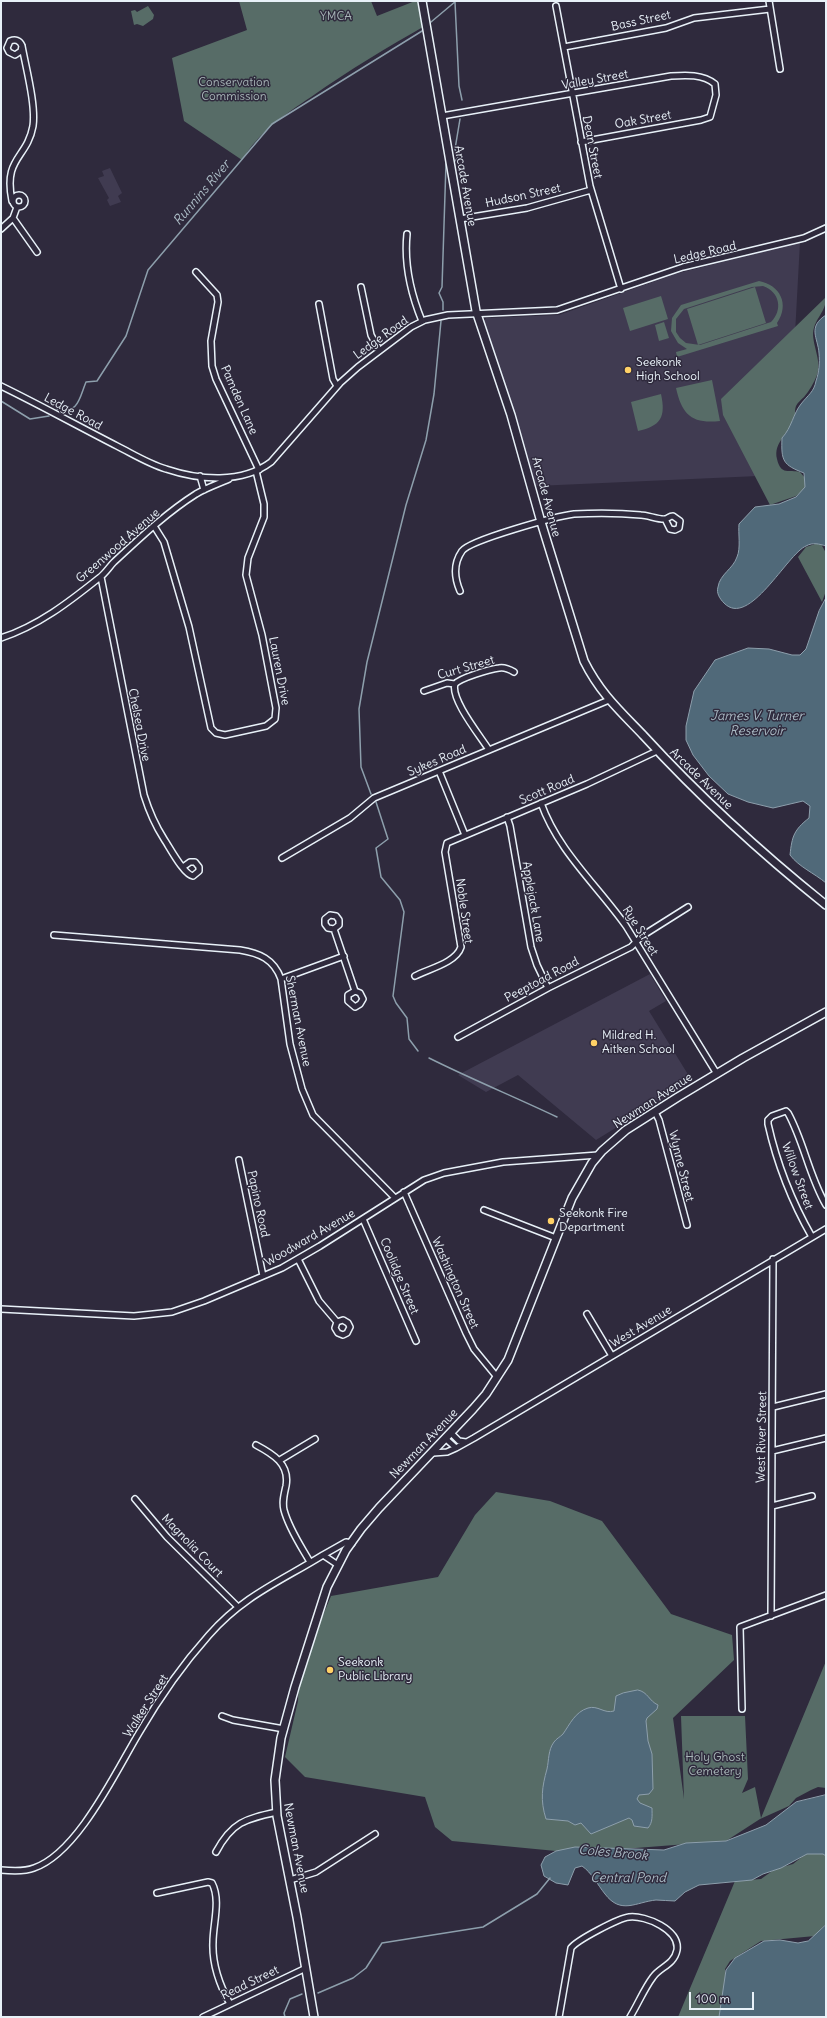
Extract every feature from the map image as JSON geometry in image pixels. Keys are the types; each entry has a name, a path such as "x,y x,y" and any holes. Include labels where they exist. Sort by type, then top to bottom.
{"main road":[{"name":"Arcade Avenue","path":"422,1 477,313 515,428 540,522 584,661 594,680 609,700 657,751 742,834 826,905"},
{"name":"Newman Avenue","path":"314,2017 290,1880 276,1812 275,1780 277,1756 284,1728 320,1608 327,1587 338,1565 352,1543 379,1508 449,1436 486,1394 508,1360 572,1198 588,1169 598,1155 626,1130 717,1074 826,1012"}],"street":[{"path":"769,1 780,69"},
{"name":"Dean Street","path":"556,6 591,190 621,289"},
{"name":"Bass Street","path":"564,47 666,28 694,18 770,9"},
{"path":"17,207 13,205 9,184 11,170 29,138 33,122 25,64 22,46 17,40 10,41 7,46 8,50 13,55 20,58 25,64"},
{"path":"13,55 20,53 22,46"},
{"name":"Valley Street","path":"442,116 671,76 686,75 710,80 715,84 713,110 708,118"},
{"name":"Oak Street","path":"581,142 708,118"},
{"name":"Hudson Street","path":"460,219 527,208 591,190"},
{"path":"1,229 12,218 17,207 24,205 24,197 18,195 14,197 12,201"},
{"path":"12,218 36,252"},
{"name":"Ledge Road","path":"1,386 140,459 165,469 200,476 233,477 258,471 279,455 337,386 379,350 422,321 433,317 477,313 557,310 682,268 804,238 826,228"},
{"path":"407,234 405,250 411,286 422,321"},
{"name":"Pamden Lane","path":"196,272 217,294 218,302 211,340 212,366 216,379 258,471"},
{"path":"360,287 371,335 379,350"},
{"path":"319,304 333,379 337,386"},
{"name":"Lauren Drive","path":"154,526 164,542 189,627 212,728 218,734 225,735 270,724 276,717 276,708 262,635 246,575 248,558 264,517 264,504 258,471"},
{"path":"200,476 204,490"},
{"name":"Greenwood Avenue","path":"1,638 16,633 51,614 101,577 112,564 154,526 204,490 233,477"},
{"path":"460,591 455,580 456,564 463,550 475,542 540,522 573,514 643,515 665,519"},
{"name":"Chelsea Drive","path":"101,577 144,795 157,828 183,867"},
{"name":"Curt Street","path":"424,691 447,683 455,684 461,679 499,668 508,668 514,672"},
{"path":"455,684 454,690 464,715 488,750"},
{"name":"Sykes Road","path":"282,858 350,818 374,798 609,700"},
{"name":"Scott Road","path":"446,846 450,841 541,804 657,751"},
{"path":"439,771 465,835"},
{"name":"Rye Street","path":"541,804 558,841 610,903 636,942 717,1074"},
{"name":"Applejack Lane","path":"507,818 510,826 531,947 548,988"},
{"name":"Noble Street","path":"414,976 451,959 460,952 461,947 445,852 446,846"},
{"name":"Peeptoad Road","path":"458,1037 548,988 630,947 642,936 688,907"},
{"path":"334,929 355,991"},
{"name":"Sherman Avenue","path":"54,935 185,944 255,952 272,963 281,979 290,1044 302,1089 313,1115 395,1198"},
{"path":"281,979 344,956"},
{"name":"Willow Street","path":"812,1237 794,1204 778,1159 768,1120 776,1114 786,1111 788,1113 803,1145 819,1194 826,1205"},
{"name":"Wynne Street","path":"655,1112 659,1120 687,1225"},
{"name":"Woodward Avenue","path":"1,1309 116,1316 172,1312 204,1301 263,1276 298,1259 424,1180 444,1173 481,1166 536,1159 598,1155"},
{"name":"Papino Road","path":"238,1160 263,1276"},
{"name":"Washington Street","path":"404,1192 474,1349 497,1377"},
{"path":"484,1210 556,1238"},
{"name":"Coolidge Street","path":"363,1219 416,1341"},
{"name":"West Avenue","path":"433,1453 447,1452 456,1448 826,1229"},
{"path":"298,1259 321,1305 337,1322"},
{"name":"West River Street","path":"771,1616 773,1259"},
{"path":"587,1314 612,1356"},
{"path":"773,1407 826,1394"},
{"path":"449,1436 459,1441 466,1442"},
{"path":"449,1436 456,1448"},
{"path":"772,1451 826,1438"},
{"path":"280,1460 315,1439"},
{"path":"256,1445 280,1460 286,1477 283,1499 286,1516 310,1562"},
{"path":"772,1506 812,1496"},
{"name":"Magnolia Court","path":"135,1499 167,1537 237,1606"},
{"name":"Walker Street","path":"1,1870 21,1871 34,1868 55,1855 70,1841 83,1826 112,1782 139,1733 164,1695 208,1635 237,1606 346,1542 352,1543"},
{"path":"323,1555 338,1565"},
{"path":"742,1709 740,1627 826,1595"},
{"path":"222,1716 284,1728"},
{"path":"216,1852 228,1832 236,1824 247,1819 276,1812"},
{"path":"290,1880 316,1872 375,1834"},
{"path":"157,1893 210,1882 214,1887 216,1905 213,1954 221,1983 230,2004"},
{"path":"559,2017 570,1948 609,1924 629,1917 646,1920 670,1932 674,1937 677,1948 672,1961 653,1976 630,2017"},
{"name":"Read Street","path":"203,2017 306,1968"}],"shaded area":[{"path":"110,168 122,193 118,196 121,202 110,206 107,200 109,198 98,178 104,176 102,171"},
{"name":"Seekonk High School","path":"800,242 795,334 722,406 758,476 536,486 483,323 486,318 559,315 675,274"},
{"name":"Mildred H. Aitken School","path":"650,974 666,1001 649,1011 692,1081 596,1140 518,1075 486,1092 458,1075"}],"green space":[{"name":"Conservation Commission","path":"239,1 371,1 377,16 415,1 423,1 428,24 354,68 291,110 256,141 242,160 184,121 172,58 247,30"},
{"path":"148,6 154,15 153,19 143,26 137,24 134,25 131,11 135,10 137,12"},
{"path":"759,281 766,283 777,291 783,302 783,309 777,323 778,326 677,357 676,352 687,349 678,343 671,331 672,318 681,305","holes":["763,286 773,292 778,302 777,312 771,322 700,345 686,343 676,332 676,319 684,309 752,287"]},
{"path":"755,287 766,323 698,345 687,309"},
{"path":"661,296 668,319 630,331 623,308"},
{"path":"826,297 826,302 813,333 818,360 817,375 810,390 796,406 792,426 779,443 776,453 781,468 786,471 800,472 805,478 807,487 796,496 770,505 723,415 721,399"},
{"path":"664,322 669,338 659,341 655,325"},
{"path":"712,380 720,421 710,422 695,419 685,411 681,405 676,388"},
{"path":"661,394 663,409 660,419 652,426 638,431 631,402"},
{"path":"818,543 821,544 826,553 826,591 822,602 798,557 806,547"},
{"name":"Holy Ghost Cemetery","path":"496,1492 550,1501 602,1521 671,1614 732,1635 734,1660 673,1718 684,1799 681,1716 745,1716 748,1779 742,1793 755,1787 761,1818 826,1661 826,1788 818,1787 811,1790 796,1798 789,1806 760,1819 726,1841 623,1849 556,1851 452,1841 435,1827 425,1797 305,1777 285,1757 298,1701 299,1673 331,1596 438,1577 475,1515"},
{"path":"826,1850 826,1924 815,1936 761,1941 730,1961 725,1969 726,1998 722,2017 678,2017 735,1881 761,1879 775,1869 793,1864 808,1852"}],"water":[{"path":"826,315 826,546 814,544 806,546 798,552 756,598 745,606 734,608 724,603 719,596 718,589 719,582 733,565 737,557 739,545 739,524 755,507 779,504 796,497 805,487 804,473 788,464 783,457 782,438 798,408 815,385 819,371 819,360 815,328 820,319"},
{"name":"James V. Turner Reservoir","path":"826,598 826,883 802,866 790,855 793,838 800,826 809,818 810,806 803,801 773,808 748,802 728,794 709,776 693,755 686,740 686,726 694,691 715,660 748,648 769,649 792,655 800,655 806,649 819,611"},
{"path":"638,1690 658,1705 657,1709 647,1718 646,1721 648,1741 652,1754 653,1789 649,1794 639,1795 637,1799 640,1803 652,1808 650,1826 648,1828 634,1826 632,1820 629,1818 591,1834 581,1823 575,1825 568,1821 546,1819 542,1800 543,1788 550,1752 554,1742 563,1734 576,1715 583,1710 592,1707 610,1712 614,1711 616,1696"},
{"name":"Central Pond","path":"826,1795 826,1856 823,1854 807,1854 781,1868 763,1874 752,1880 699,1885 685,1892 675,1901 656,1900 623,1906 611,1900 592,1875 582,1866 575,1868 568,1885 556,1883 544,1876 541,1865 545,1857 556,1851 575,1847 664,1850 686,1843 726,1841 766,1825 796,1802"},
{"path":"826,1925 826,2017 719,2017 726,1970 735,1958 764,1941 780,1940 798,1943 808,1941"}],"waterway":[{"name":"Runnins River","path":"431,22 456,1"},
{"path":"455,2 459,86 462,100"},
{"name":"Runnins River","path":"57,409 64,410 74,407 80,399 86,382 97,381 126,336 148,270 272,124 422,31"},
{"path":"455,161 458,158 455,149 460,119"},
{"path":"443,310 443,302 439,293 442,287 446,163"},
{"path":"371,794 361,767 359,709 367,662 406,505 426,440 434,394 441,321"},
{"name":"Runnins River","path":"1,401 30,419 49,416"},
{"path":"376,802 388,839 376,848 381,877 400,900 404,912 393,996 396,1003 407,1018 409,1039 418,1051"},
{"path":"429,1058 557,1117"},
{"name":"Coles Brook","path":"318,1993 353,1978 366,1968 382,1943 483,1927 537,1894 550,1878"},
{"name":"Coles Brook","path":"285,2017 284,2013 290,1999 302,1994"}],"place":[{"name":"Seekonk High School","path":"628,370"},
{"name":"Mildred H. Aitken School","path":"594,1043"},
{"name":"Seekonk Fire Department","path":"551,1221"},
{"name":"Seekonk Public Library","path":"330,1670"}],"park label":[{"name":"YMCA","path":"336,17"}]}
